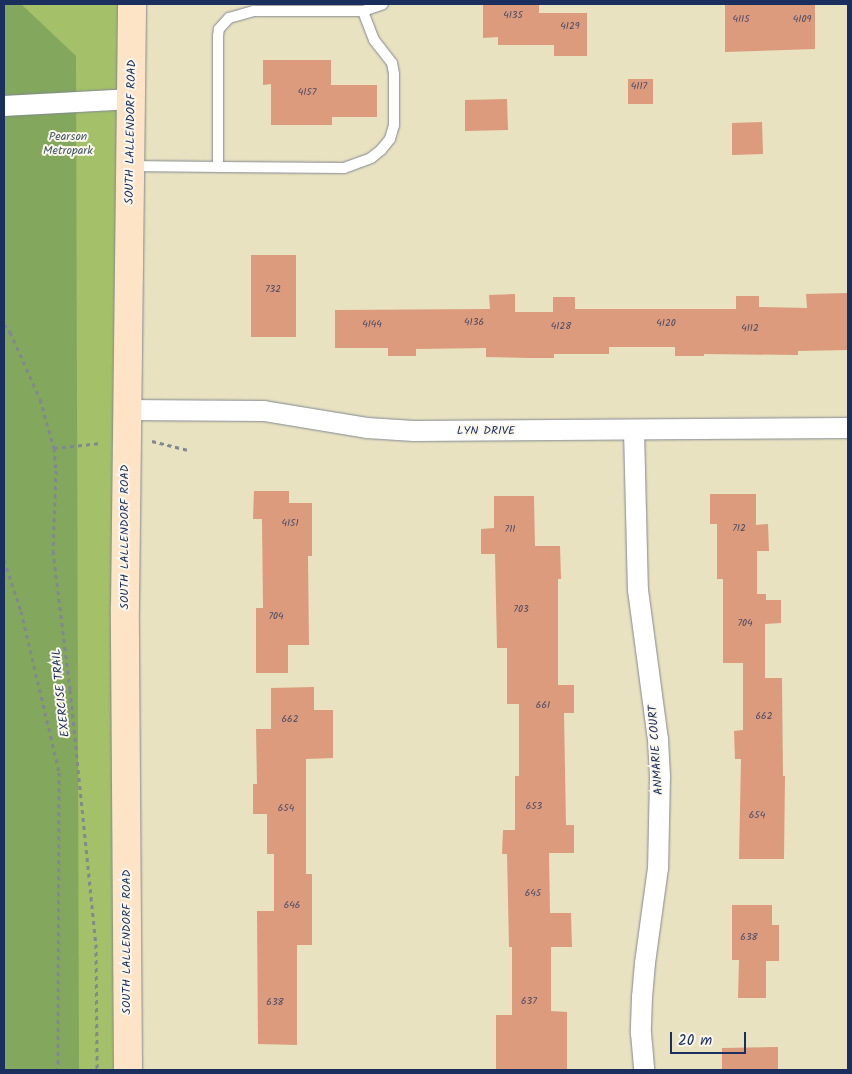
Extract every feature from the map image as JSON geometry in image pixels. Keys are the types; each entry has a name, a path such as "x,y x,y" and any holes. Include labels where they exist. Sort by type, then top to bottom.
{"street":[{"name":"SOUTH LALLENDORF ROAD","path":"128,1070 124,606 132,4"},
{"path":"4,106 132,99"},
{"name":"LYN DRIVE","path":"126,410 264,411 367,428 414,431 848,428"},
{"name":"ANMARIE COURT","path":"634,430 638,590 658,739 660,795 660,845 656,890 643,980 641,1033 644,1070"}],"lane":[{"path":"218,167 218,36 224,22 236,14 254,11 363,11 382,4"},
{"path":"131,166 344,168 371,158 390,139 394,125 394,74 392,62 374,40 363,11"}],"path":[{"name":"EXERCISE TRAIL","path":"4,324 10,332 40,399 54,448 56,470 53,552 71,700 96,944 97,1070"},
{"path":"4,560 21,611 59,772 58,1070"}],"green space":[{"name":"Pearson Metropark","path":"4,4 132,4 128,1070 4,1070"},
{"path":"4,4 21,4 76,56 79,1070 4,1070"}],"building":[{"path":"483,4 539,4 539,13 587,13 587,56 554,56 554,45 498,45 498,37 483,38"},
{"path":"725,4 815,4 815,49 725,52"},
{"path":"263,60 331,60 331,85 377,85 377,117 332,117 332,125 271,125 271,84 263,85"},
{"path":"628,79 653,79 653,104 628,104"},
{"path":"507,99 508,130 465,131 465,100"},
{"path":"762,122 763,154 732,155 732,123"},
{"path":"251,255 296,255 296,337 251,337"},
{"path":"848,293 848,350 798,351 798,355 704,354 704,356 675,356 675,347 609,347 609,354 554,354 554,358 529,358 486,357 486,348 416,349 416,356 388,356 388,348 335,348 335,310 490,309 489,295 515,294 515,312 553,312 553,297 575,297 575,309 736,309 736,296 759,296 759,307 807,308 806,294"},
{"path":"254,491 289,491 289,503 312,503 312,556 308,556 309,645 288,645 288,673 256,673 256,608 263,608 262,519 253,519"},
{"path":"710,494 756,494 756,525 768,524 769,551 757,551 757,594 766,594 766,600 781,600 781,623 765,624 765,678 782,678 783,776 785,776 784,859 739,859 741,759 735,759 734,731 743,730 743,663 723,663 723,579 717,579 717,524 710,524"},
{"path":"494,496 534,496 535,546 560,546 561,579 558,579 558,685 574,685 574,713 564,713 566,825 574,825 574,853 549,853 550,913 571,913 572,947 551,947 551,1011 567,1012 567,1070 496,1070 496,1015 512,1015 512,947 509,947 507,854 502,854 503,830 515,830 515,776 519,776 519,704 507,704 507,648 497,648 495,554 481,554 481,529 494,528"},
{"path":"314,687 314,710 333,710 333,758 306,759 306,874 312,874 312,945 297,945 297,1045 258,1044 257,911 274,911 274,854 267,854 267,814 253,814 253,784 257,784 256,729 271,729 271,688"},
{"path":"732,905 772,905 772,925 779,925 779,961 766,961 766,998 738,998 739,960 732,960"},
{"path":"778,1047 778,1070 722,1070 722,1048"}]}
